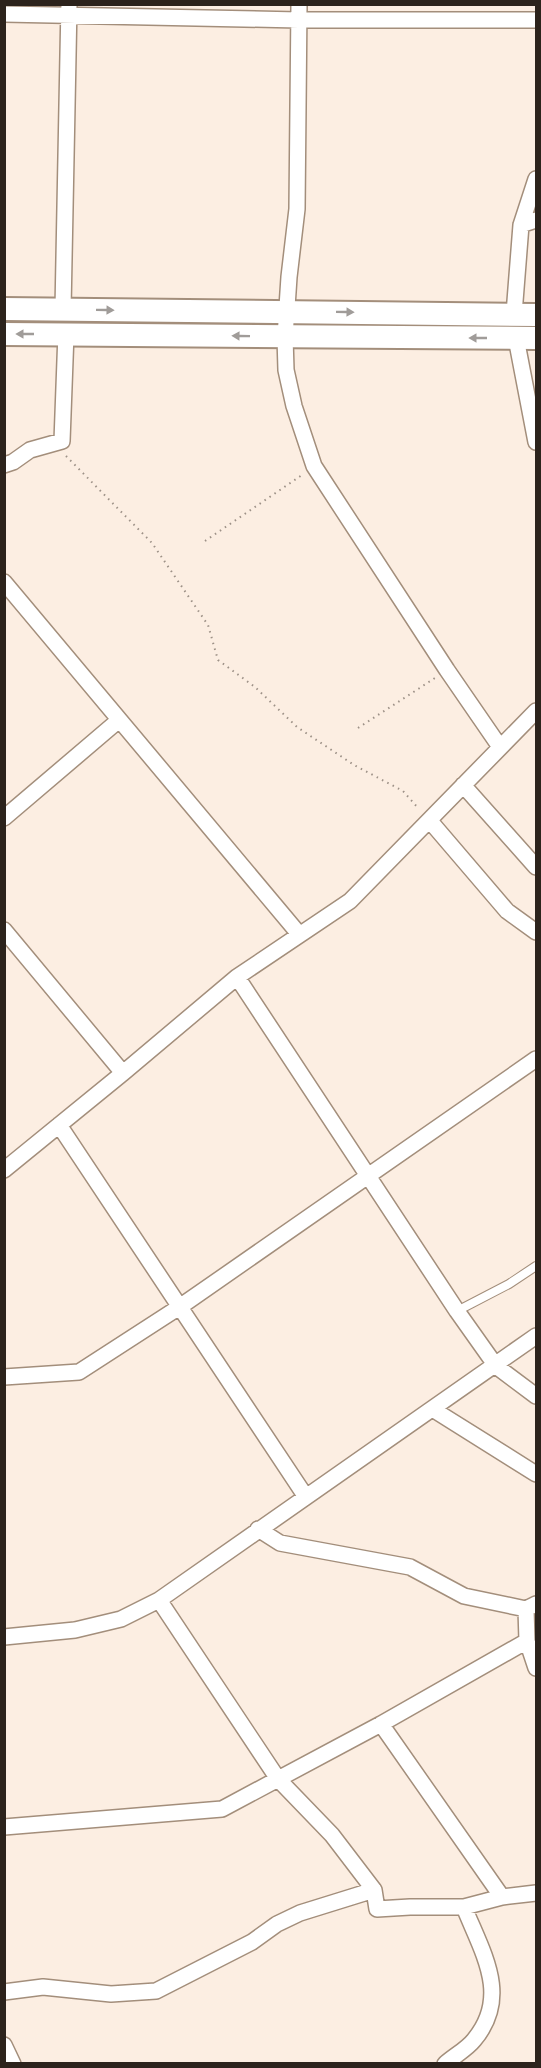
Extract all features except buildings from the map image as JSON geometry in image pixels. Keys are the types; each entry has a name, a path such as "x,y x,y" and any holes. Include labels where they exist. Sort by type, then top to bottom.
{"street":[{"path":"299,4 297,209 285,337 286,370 294,406 314,466 500,747"},
{"path":"63,309 69,10"},
{"path":"4,14 69,10 298,20 537,20"},
{"path":"4,309 525,315 521,225 537,179"},
{"path":"521,225 537,220"},
{"path":"4,465 14,462 30,450 62,441 66,333"},
{"path":"4,334 526,338 537,442"},
{"path":"4,582 299,934"},
{"path":"4,1170 237,977 350,901 537,711"},
{"path":"4,818 119,720"},
{"path":"464,785 537,867"},
{"path":"430,821 507,911 537,932"},
{"path":"4,930 123,1073"},
{"path":"237,977 457,1311 496,1366 537,1396"},
{"path":"4,1377 78,1372 181,1306 537,1059"},
{"path":"60,1125 306,1497"},
{"path":"4,1637 75,1630 121,1619 159,1600 537,1336"},
{"path":"434,1410 537,1474"},
{"path":"258,1529 280,1543 410,1567 464,1596 532,1607 528,1641 537,1668"},
{"path":"159,1600 278,1779 332,1834 374,1890 377,1909 464,1907 502,1897 537,1893"},
{"path":"4,1827 222,1809 381,1724 528,1641"},
{"path":"381,1724 502,1897"},
{"path":"4,1992 43,1987 111,1994 156,1991 252,1941 292,1917 374,1890"},
{"path":"445,2064 472,2043 483,2029 493,1997 491,1975 464,1907"},
{"path":"4,2045 13,2064"}],"lane":[{"path":"457,1311 509,1284 537,1266"}],"path":[{"path":"53,443 152,543 208,625 218,660 255,687 297,726 354,765 403,791 430,821"},
{"path":"205,541 314,466"},
{"path":"358,728 447,670"}]}
